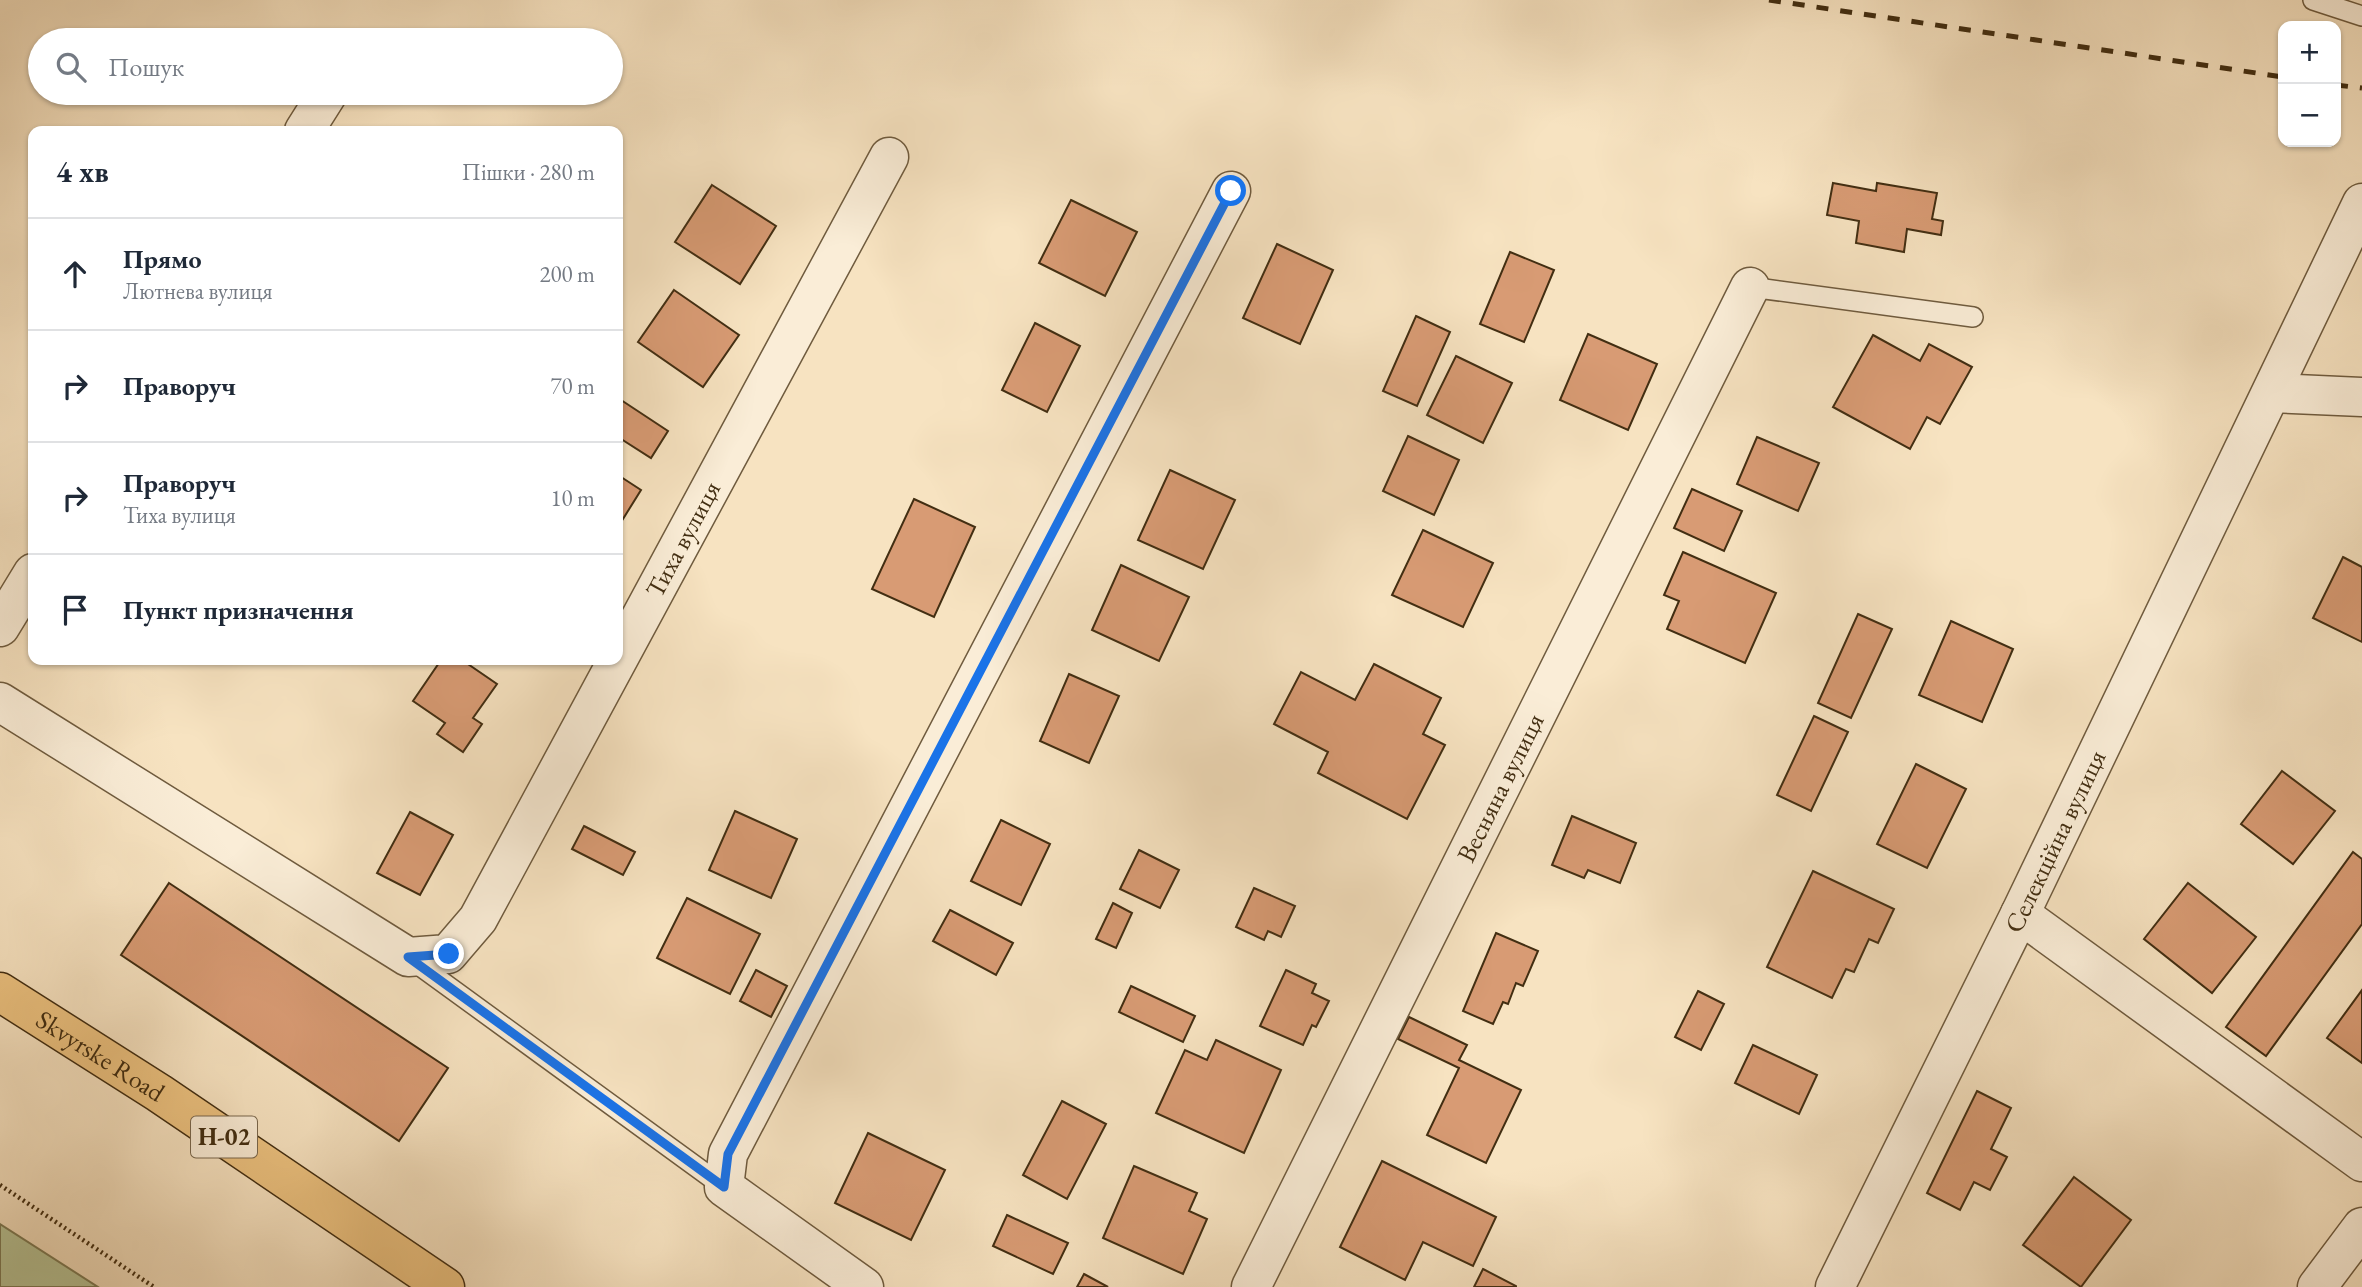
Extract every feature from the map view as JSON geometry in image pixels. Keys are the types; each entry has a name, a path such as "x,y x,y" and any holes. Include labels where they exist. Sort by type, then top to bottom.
{"main road":[{"name":"Skvyrske Road","path":"0,992 159,1093 445,1287"}],"street":[{"path":"307,126 320,105"},
{"name":"Тиха вулиця","path":"623,650 889,157"},
{"path":"864,1287 724,1187 728,1154 1231,191"},
{"name":"Селекційна вулиця","path":"1835,1287 2020,914 2362,203"},
{"name":"Весняна вулиця","path":"1251,1287 1751,287"},
{"path":"2272,393 2362,397"},
{"path":"0,627 28,581"},
{"name":"Тиха вулиця","path":"408,957 449,954 478,919 615,665"},
{"path":"0,702 408,957"},
{"path":"2020,914 2362,1162"},
{"path":"2317,1287 2362,1227"}],"lane":[{"path":"2313,0 2362,16"},
{"path":"1751,287 1973,317"},
{"path":"408,957 724,1187"}],"path":[{"path":"0,1185 154,1287"}],"green space":[{"path":"0,1224 98,1287 0,1287"}],"building":[{"path":"1833,183 1876,191 1877,183 1937,193 1932,219 1943,221 1941,235 1907,229 1904,252 1856,243 1859,221 1827,215"},
{"path":"712,185 776,226 740,284 675,242"},
{"path":"1071,200 1137,232 1105,296 1039,263"},
{"path":"1277,244 1333,270 1300,344 1243,318"},
{"path":"1510,252 1554,270 1524,342 1480,324"},
{"path":"674,290 739,335 703,387 638,342"},
{"path":"1416,316 1450,332 1417,406 1383,391"},
{"path":"1035,323 1080,346 1047,412 1002,390"},
{"path":"1588,334 1657,364 1628,430 1560,400"},
{"path":"1873,335 1920,361 1929,344 1972,367 1940,424 1927,417 1910,449 1833,407"},
{"path":"1456,356 1512,383 1483,443 1427,415"},
{"path":"623,401 668,431 651,458 623,440"},
{"path":"1408,436 1459,460 1434,515 1383,491"},
{"path":"1757,437 1819,463 1798,511 1737,484"},
{"path":"1170,470 1235,500 1203,569 1138,540"},
{"path":"623,478 641,490 623,519"},
{"path":"1692,489 1742,511 1724,551 1674,528"},
{"path":"914,499 975,527 934,617 872,589"},
{"path":"1423,530 1493,563 1463,627 1392,595"},
{"path":"1683,552 1776,593 1745,663 1667,629 1679,601 1664,595"},
{"path":"2343,557 2362,567 2362,642 2313,618"},
{"path":"1121,565 1189,597 1159,661 1092,630"},
{"path":"1858,614 1892,629 1851,718 1818,703"},
{"path":"1951,621 2013,649 1982,722 1919,695"},
{"path":"1374,664 1441,698 1423,734 1445,745 1407,819 1318,773 1328,752 1274,724 1301,672 1355,700"},
{"path":"438,665 469,665 497,684 473,718 482,724 463,752 437,734 445,723 413,701"},
{"path":"1069,674 1119,696 1089,763 1040,741"},
{"path":"1814,716 1848,732 1811,811 1777,795"},
{"path":"1916,764 1966,789 1927,868 1877,844"},
{"path":"2282,771 2335,811 2293,864 2241,824"},
{"path":"735,811 797,839 771,898 709,870"},
{"path":"410,812 453,835 420,895 377,873"},
{"path":"1572,816 1636,843 1620,883 1588,870 1584,878 1552,865"},
{"path":"1001,820 1050,844 1021,905 971,881"},
{"path":"584,826 635,852 623,875 572,849"},
{"path":"1139,850 1179,870 1160,908 1120,889"},
{"path":"2353,852 2362,859 2362,924 2266,1056 2226,1027"},
{"path":"1813,871 1894,909 1878,943 1869,939 1854,972 1846,969 1832,998 1767,967"},
{"path":"169,883 448,1068 399,1141 121,955"},
{"path":"2188,883 2256,937 2212,993 2144,939"},
{"path":"1254,888 1295,906 1281,937 1268,931 1264,940 1236,927"},
{"path":"687,898 760,934 730,994 657,958"},
{"path":"1113,903 1132,913 1116,948 1096,939"},
{"path":"950,910 1013,943 996,975 933,941"},
{"path":"1496,933 1538,951 1523,986 1516,983 1508,1004 1503,1002 1493,1024 1463,1011"},
{"path":"756,970 787,986 771,1017 740,1001"},
{"path":"1286,970 1316,984 1312,993 1329,1001 1316,1027 1312,1025 1303,1045 1260,1026"},
{"path":"1131,986 1195,1016 1183,1042 1119,1012"},
{"path":"2362,990 2362,1063 2327,1038"},
{"path":"1698,991 1724,1004 1701,1050 1675,1037"},
{"path":"1409,1017 1467,1045 1459,1060 1521,1090 1486,1163 1427,1135 1459,1068 1398,1039"},
{"path":"1216,1040 1281,1070 1244,1153 1156,1113 1185,1050 1207,1060"},
{"path":"1753,1045 1817,1075 1799,1114 1735,1083"},
{"path":"1977,1091 2011,1108 1991,1149 2007,1157 1990,1190 1974,1182 1960,1210 1927,1193"},
{"path":"1062,1101 1106,1124 1067,1199 1023,1175"},
{"path":"868,1133 945,1170 911,1240 835,1203"},
{"path":"1382,1161 1496,1217 1473,1266 1423,1242 1405,1280 1340,1247"},
{"path":"1134,1166 1197,1193 1189,1211 1207,1219 1183,1274 1103,1238"},
{"path":"2074,1177 2131,1220 2081,1287 2023,1245"},
{"path":"1007,1215 1068,1243 1053,1274 993,1246"},
{"path":"1483,1269 1516,1286 1516,1287 1474,1287"},
{"path":"1084,1274 1108,1287 1077,1287"}],"railway":[{"path":"1769,0 2278,76"},
{"path":"2341,86 2362,88"}],"route":[{"path":"449,954 408,957 724,1187 728,1154 1231,191"}]}
